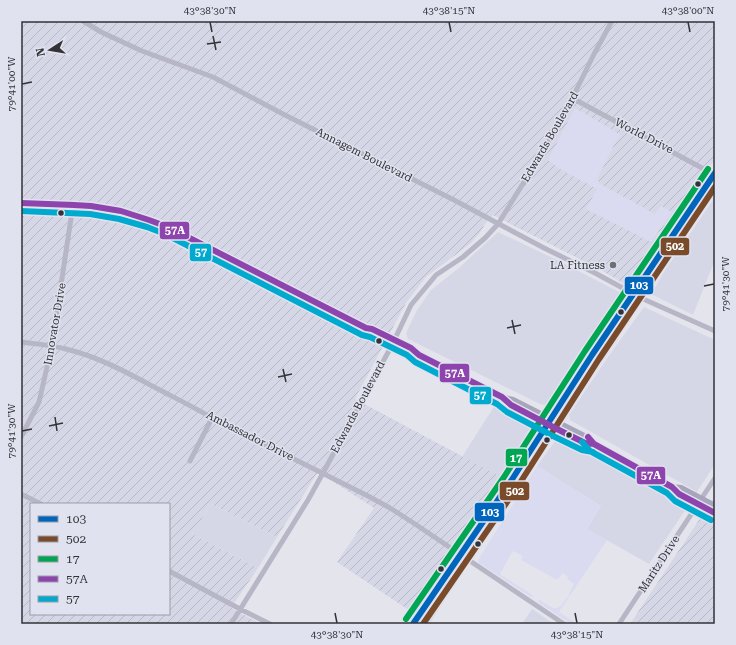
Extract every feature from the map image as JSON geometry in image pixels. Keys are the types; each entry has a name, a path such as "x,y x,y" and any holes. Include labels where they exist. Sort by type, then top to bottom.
{"main road":[{"path":"413,624 497,502 633,293 715,174"},
{"path":"425,624 715,186"},
{"path":"21,203 90,206 111,209 139,216 168,227 366,328 372,329 393,342 411,348 419,355 503,398 513,400 557,426 588,438 594,444 672,486 679,494 715,506"},
{"path":"700,502 715,513"}],"street":[{"name":"Annagem Boulevard","path":"83,21 105,35 142,51 213,77 454,200 641,298 715,332"},
{"name":"Edwards Boulevard","path":"231,624 323,473 393,342 411,305 436,275 463,257 485,238 498,224 542,153 612,21"},
{"name":"World Drive","path":"572,98 715,174"},
{"name":"Innovator Drive","path":"21,437 40,402 52,345 73,205"},
{"name":"Ambassador Drive","path":"21,342 52,345 104,361 193,406 212,418 323,473 390,508 564,624"},
{"path":"190,461 212,418"},
{"name":"Maritz Drive","path":"619,624 715,478"},
{"path":"21,494 39,503"},
{"path":"170,572 240,610 270,624"}],"shaded area":[{"path":"21,21 715,21 715,159 630,287 599,269 493,215 470,244 426,277 406,303 355,399 503,478 416,615 337,562 374,508 318,472 277,537 211,504 192,534 258,568 231,608 261,624 21,624"},
{"path":"575,108 621,135 615,143 597,179 599,181 598,183 655,214 661,206 672,212 651,242 586,209 597,189 560,169 548,160"},
{"path":"715,197 715,260 693,315 651,294 664,272"},
{"path":"498,232 625,295 553,403 542,405 408,339 406,333 417,310 431,290 460,267"},
{"path":"644,307 715,340 715,464 697,492 570,420 569,415"},
{"path":"495,405 535,425 536,429 503,478 462,457"},
{"path":"558,437 688,506 649,564 587,529 601,506 537,466"},
{"path":"537,466 601,506 587,529 607,540 559,612 577,624 571,624 539,603 538,599 553,608 556,608 560,606 569,596 574,584 567,579 568,577 563,573 557,580 521,560 523,556 513,551 500,574 534,596 531,597 479,563 478,560"},
{"path":"715,496 715,624 630,624"},
{"path":"211,504 277,537 258,568 192,534"},
{"path":"532,609 554,624 522,624"}],"transit line":[{"name":"17","path":"406,619 504,477 585,351 708,169"},
{"name":"103","path":"413,624 511,481 592,355 715,173"},
{"name":"502","path":"423,624 518,486 599,359 715,187"},
{"name":"57A","path":"21,203 91,206 121,211 168,227 366,328 372,329 411,348 419,355 502,397 511,405 555,428 585,443 594,444"},
{"name":"57","path":"21,211 90,214 119,219 165,234 362,335 370,337 407,355 415,362 497,404 507,412 551,435 582,450 593,452"},
{"name":"57A","path":"588,437 594,444 672,487 679,494 715,513"},
{"name":"57","path":"582,442 590,451 667,493 675,501 711,520"}],"place":[{"name":"LA Fitness","path":"613,265"}]}
